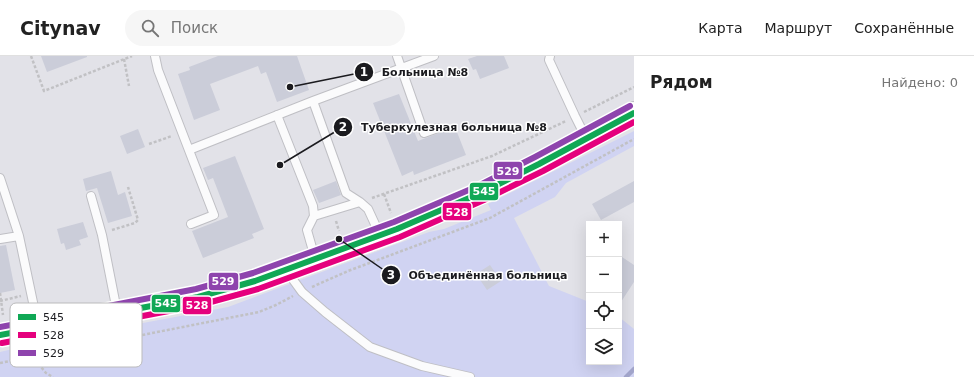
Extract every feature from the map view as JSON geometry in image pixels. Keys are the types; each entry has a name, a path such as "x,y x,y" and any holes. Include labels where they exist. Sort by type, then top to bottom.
{"main road":[{"path":"142,307 226,290 286,270 380,235 480,193 587,139 634,113"}],"lane":[{"path":"155,56 158,70 214,215 191,224"},
{"path":"397,56 424,133 438,128"},
{"path":"189,150 313,101 434,56"},
{"path":"550,56 549,60 587,139"},
{"path":"313,101 346,193 368,209 380,235"},
{"path":"277,115 313,206 314,216 307,230 315,259"},
{"path":"0,178 19,236 33,303"},
{"path":"91,196 102,233 115,303"},
{"path":"314,216 360,202"},
{"path":"0,239 19,236"},
{"path":"286,270 302,292 370,347 422,366 470,377"}],"path":[{"path":"31,56 44,91 132,56"},
{"path":"124,59 129,86"},
{"path":"360,202 492,156 634,87"},
{"path":"149,144 182,132"},
{"path":"142,335 259,312 348,270 490,218 634,139"},
{"path":"102,233 135,223 138,220 128,187"},
{"path":"0,293 2,325"},
{"path":"0,301 23,296"},
{"path":"0,363 10,361"},
{"path":"41,367 46,373 53,377"}],"shaded area":[{"path":"634,131 634,146 566,183 555,197 514,218 549,286 586,301 586,365 622,365 622,319 634,329 634,377 0,377 0,352 10,350 10,367 142,367 142,323 228,307 429,232 444,229 491,210 488,204"}],"building":[{"path":"41,56 87,56 87,57 47,72"},
{"path":"218,56 297,56 309,90 277,102 266,72 261,74 258,66 210,84 220,110 194,120 178,74 190,70 189,67"},
{"path":"477,56 504,56 509,68 480,79 476,69 473,70 468,59"},
{"path":"399,94 418,141 455,127 466,155 414,175 413,171 402,176 373,103"},
{"path":"138,129 145,147 127,154 120,136"},
{"path":"235,156 264,229 252,234 254,238 203,258 192,231 228,217 213,178 208,180 203,168"},
{"path":"111,171 118,195 125,192 132,216 108,223 97,188 86,191 83,179"},
{"path":"336,181 341,195 319,203 313,190"},
{"path":"634,181 634,202 601,220 592,204"},
{"path":"83,222 88,237 79,240 81,245 66,250 64,243 61,244 57,229"},
{"path":"6,245 15,290 0,293 0,246"},
{"path":"622,257 634,265 634,282 622,300"},
{"path":"490,265 501,281 487,290 476,274"}],"waterway":[{"path":"626,377 634,369"}],"transit line":[{"name":"529","path":"124,303 196,289 253,273 394,222 478,186 630,106"},
{"name":"545","path":"142,308 198,297 255,281 397,229 481,193 634,113"},
{"name":"528","path":"142,316 200,305 258,289 400,237 484,200 543,171 634,122"},
{"name":"529","path":"0,327 10,325"},
{"name":"545","path":"0,335 10,333"},
{"name":"528","path":"2,343 10,341"}],"place":[{"name":"Больница №8","path":"290,87"},
{"name":"Туберкулезная больница №8","path":"280,165"},
{"name":"Объединённая больница","path":"339,239"}]}
